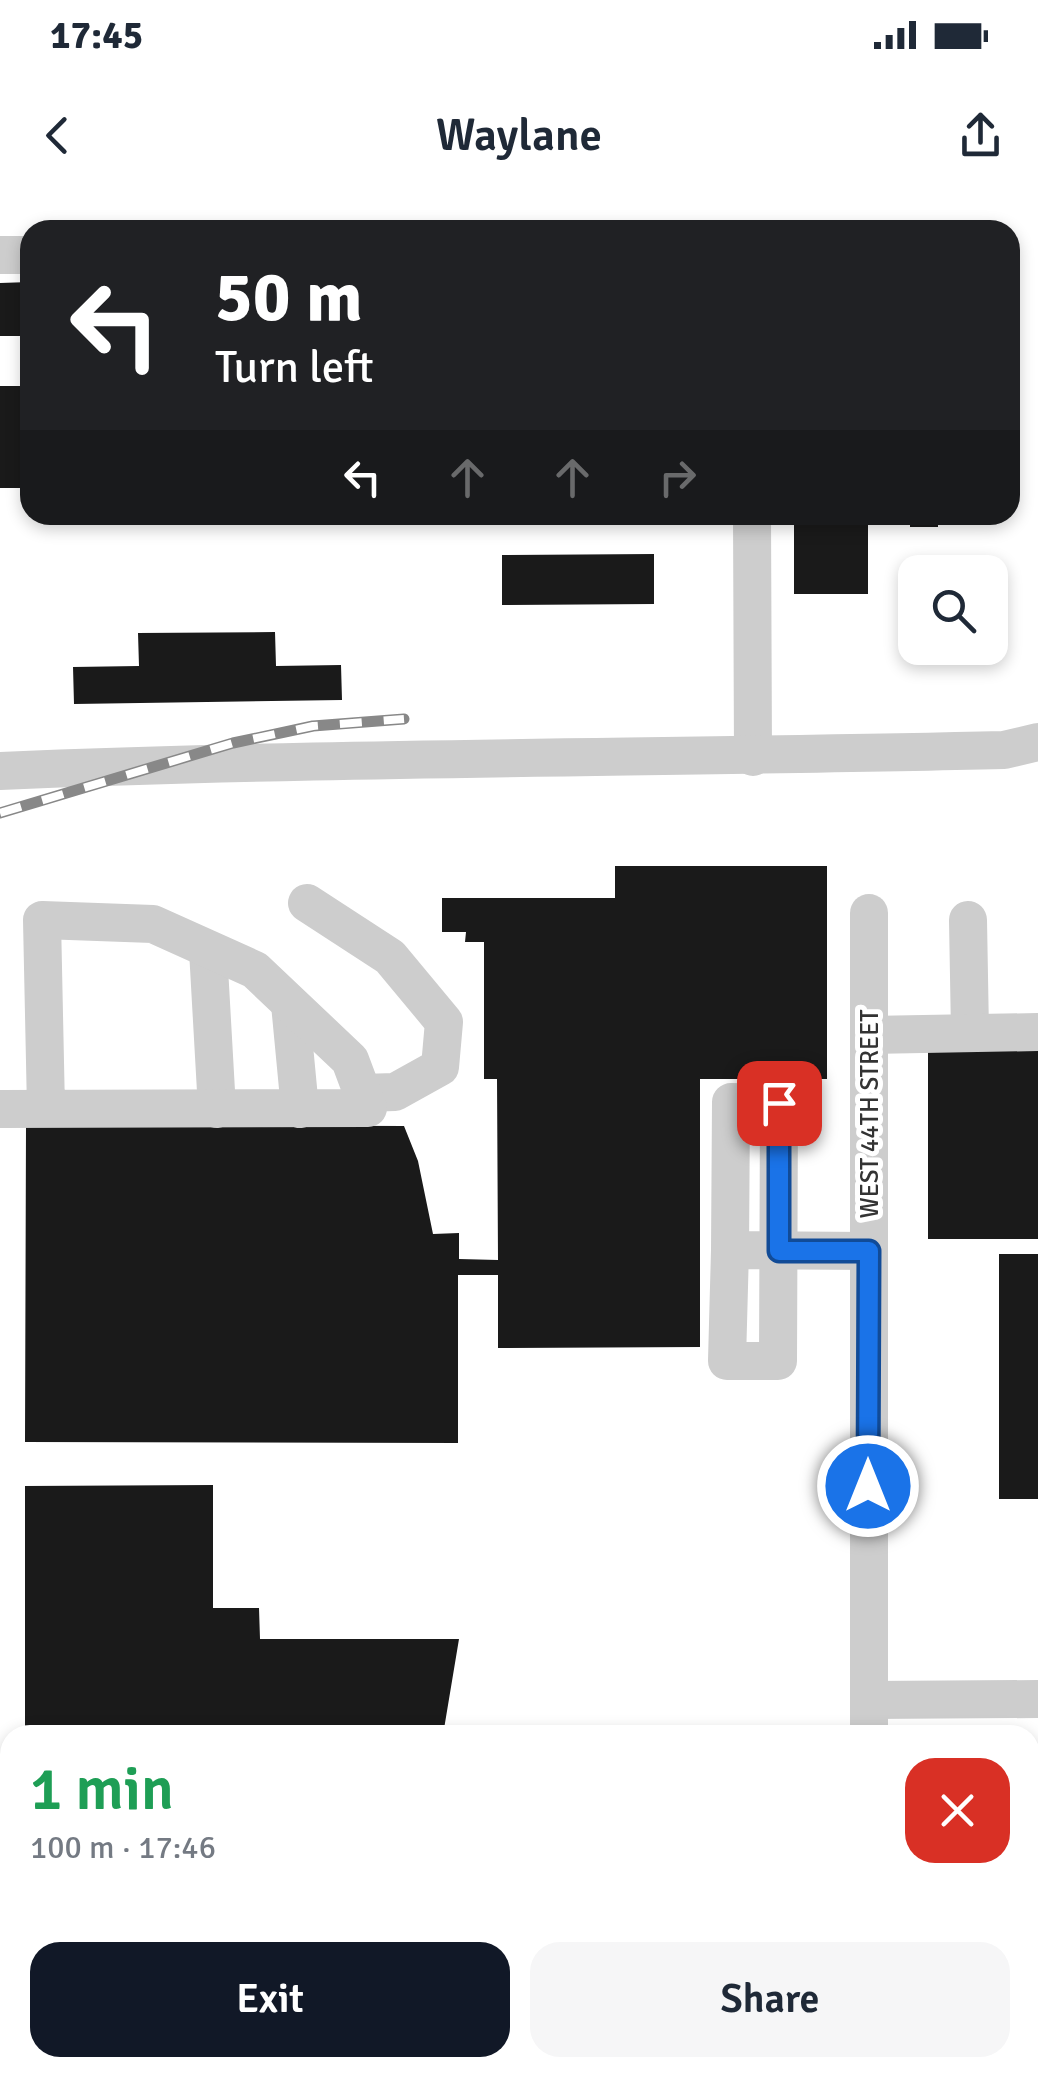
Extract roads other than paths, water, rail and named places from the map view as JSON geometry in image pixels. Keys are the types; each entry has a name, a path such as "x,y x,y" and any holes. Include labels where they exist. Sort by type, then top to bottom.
{"street":[{"path":"752,525 753,757"},
{"path":"0,771 163,764 753,757 1027,747"},
{"path":"307,902 390,957 444,1022 440,1067 394,1092 362,1093"},
{"name":"WEST 44TH STREET","path":"869,913 869,1717"},
{"path":"0,1109 46,1109 218,1109 300,1109 368,1108 350,1060 255,970 153,924 42,920 46,1109"},
{"path":"968,920 970,1032"},
{"path":"208,950 218,1109"},
{"path":"290,1004 300,1109"},
{"path":"868,1035 1038,1032"},
{"path":"731,1102 779,1103 778,1361 727,1361 730,1250 731,1102"},
{"path":"730,1250 869,1251"},
{"path":"869,1717 1038,1699"}],"railway":[{"path":"0,813 233,743 313,726 404,719"}]}
